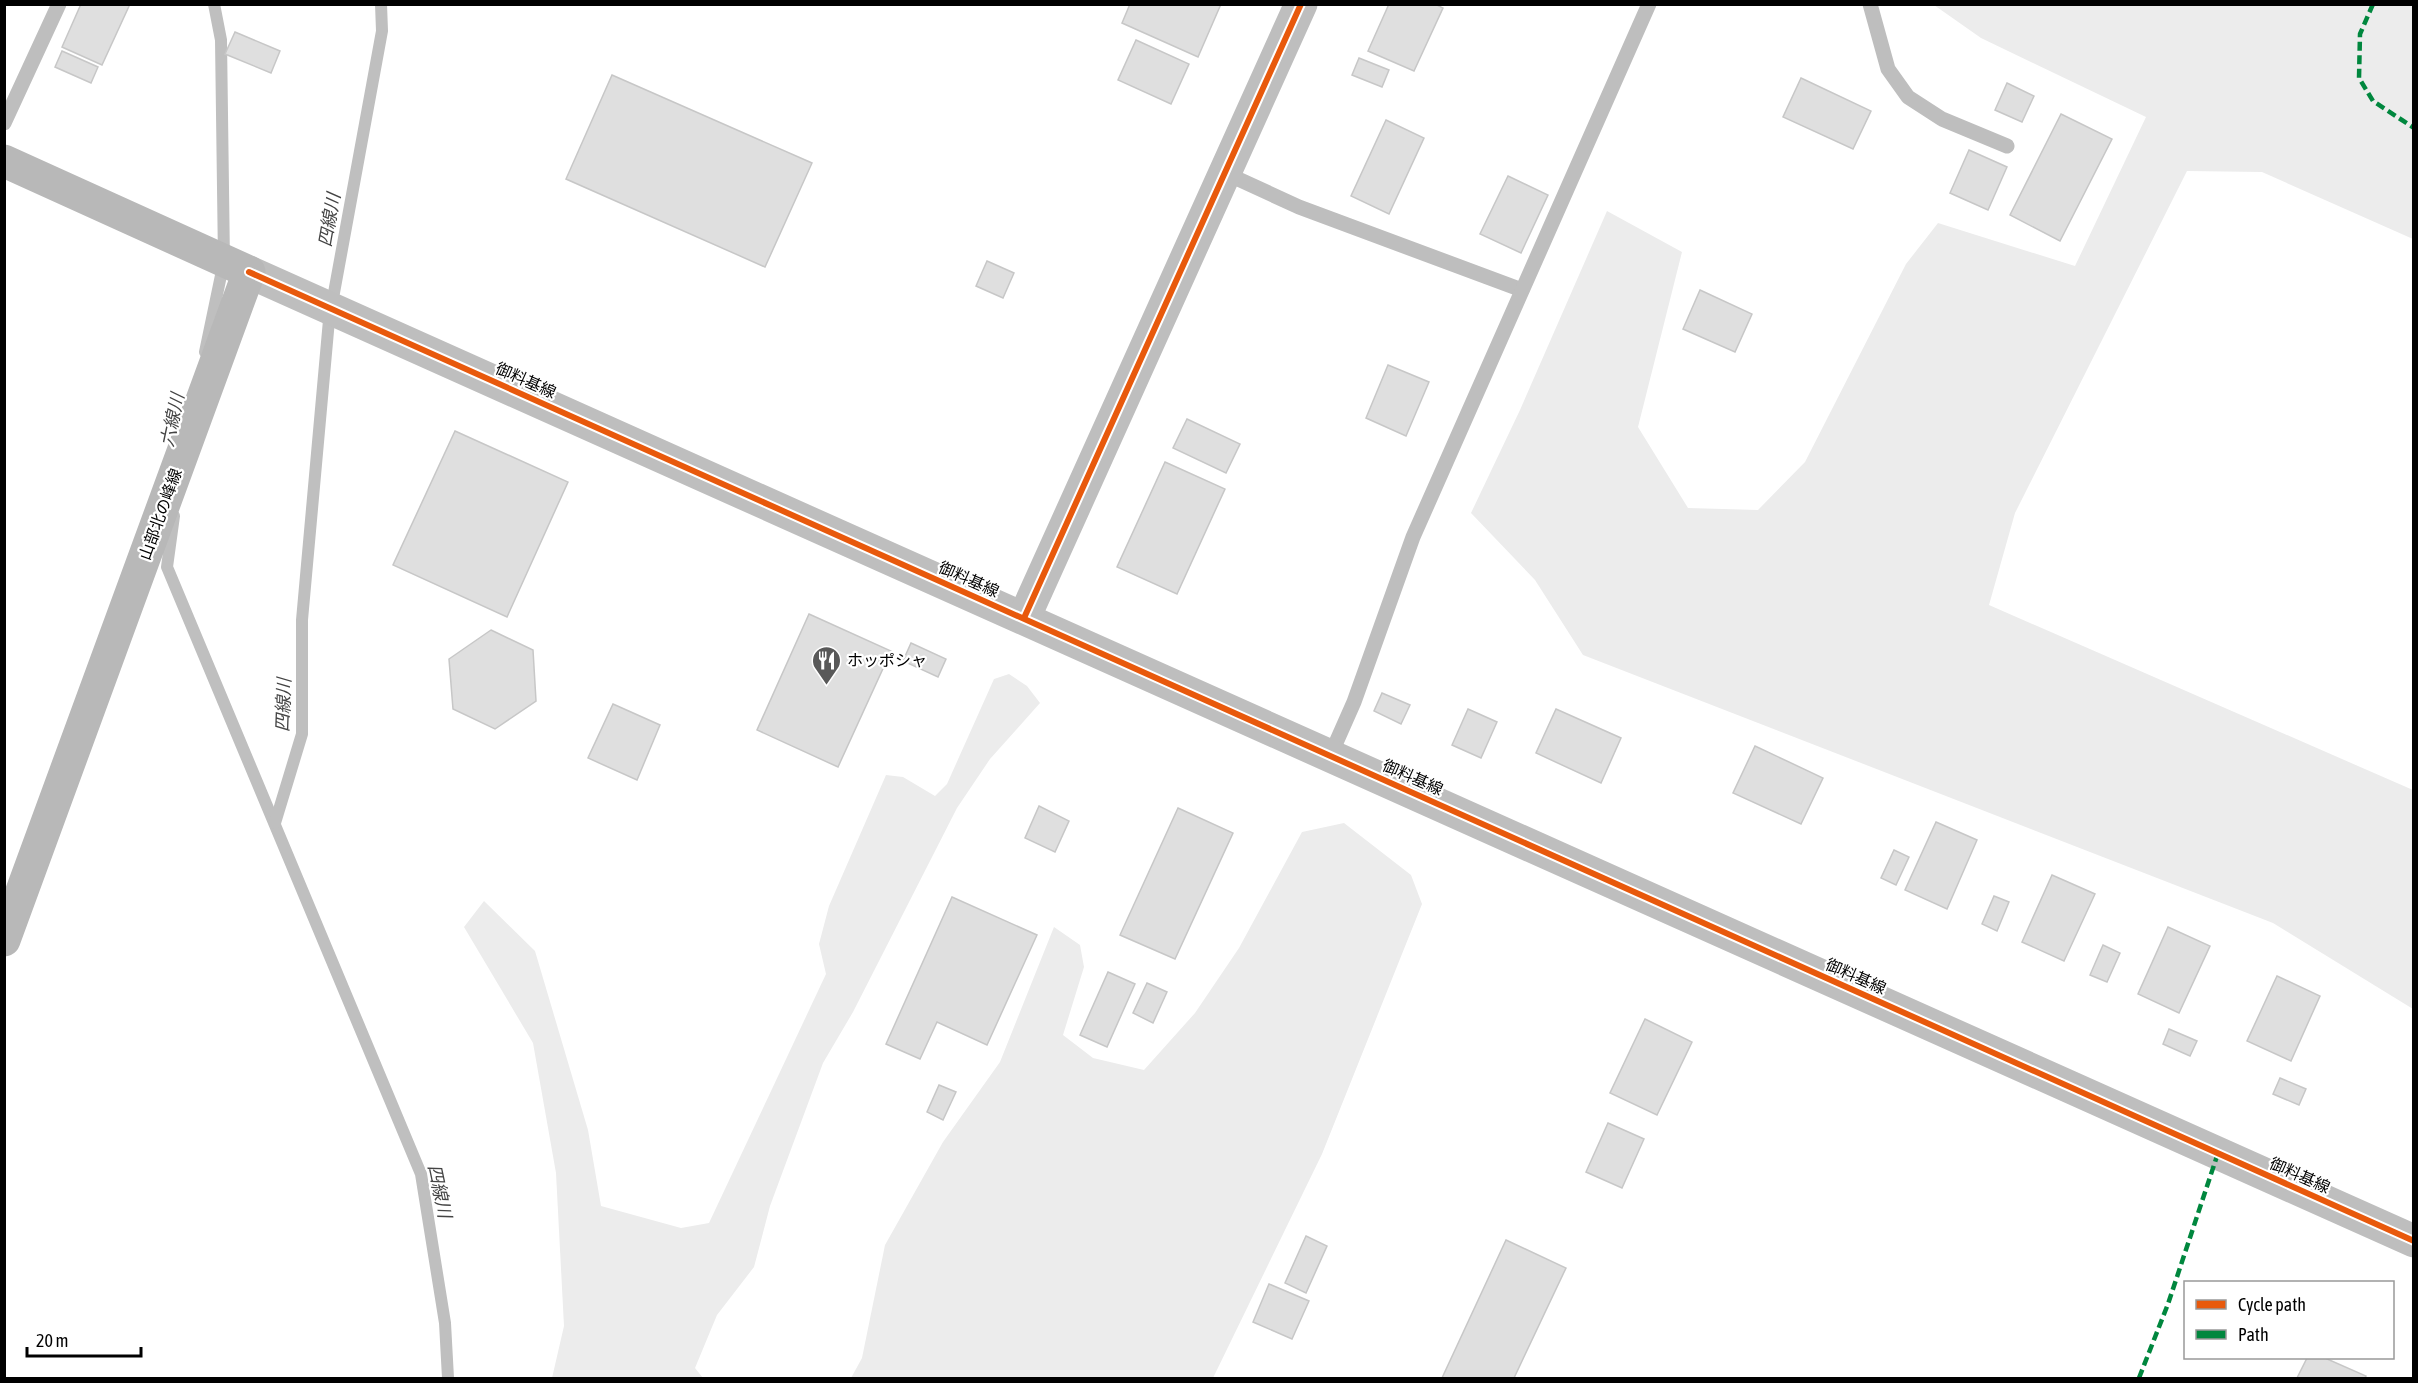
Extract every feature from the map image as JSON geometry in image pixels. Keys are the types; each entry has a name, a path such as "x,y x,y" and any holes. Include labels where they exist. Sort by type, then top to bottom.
{"main road":[{"path":"4,161 249,272"},
{"name":"山部北の峰線","path":"4,940 249,272"}],"street":[{"path":"1024,618 1301,4"},
{"name":"御料基線","path":"249,272 1331,754 2414,1241"}],"lane":[{"path":"4,123 59,4"},
{"path":"1331,754 1354,702 1413,537 1649,4"},
{"path":"1870,4 1888,69 1908,97 1942,119 2007,146"},
{"path":"1225,173 1299,207 1522,290"}],"shaded area":[{"path":"1934,5 2413,5 2413,239 2262,172 2187,171 2015,513 1989,605 2413,790 2413,1009 2273,923 1583,655 1535,580 1471,513 1520,410 1607,211 1682,252 1638,427 1688,508 1758,510 1805,462 1906,264 1938,223 2075,266 2146,117 1981,38"},
{"path":"1009,674 1027,686 1040,703 990,759 957,808 853,1012 823,1063 770,1206 754,1267 717,1315 695,1368 703,1378 552,1378 564,1326 556,1173 533,1043 464,927 484,901 535,951 588,1130 601,1206 681,1228 709,1223 826,974 819,944 829,906 886,775 903,777 935,796 947,784 994,679"},
{"path":"1344,823 1411,875 1422,904 1322,1154 1213,1378 851,1378 862,1358 885,1245 943,1142 1000,1062 1054,927 1080,945 1084,967 1063,1035 1093,1058 1144,1070 1195,1013 1239,948 1302,832"}],"building":[{"path":"81,4 130,4 102,65 62,47"},
{"path":"1130,4 1221,4 1198,57 1122,23"},
{"path":"1389,4 1435,4 1443,8 1414,71 1368,51"},
{"path":"235,32 280,51 271,73 225,54"},
{"path":"1136,40 1189,64 1171,104 1118,80"},
{"path":"62,51 98,67 91,83 55,67"},
{"path":"1359,58 1389,70 1382,87 1352,75"},
{"path":"612,75 812,163 765,267 566,179"},
{"path":"1801,78 1871,111 1853,149 1783,117"},
{"path":"2007,83 2034,96 2022,122 1995,110"},
{"path":"2061,114 2112,139 2060,241 2010,215"},
{"path":"1386,120 1424,138 1389,214 1351,196"},
{"path":"1969,150 2007,167 1988,210 1950,193"},
{"path":"1508,176 1548,195 1521,253 1480,234"},
{"path":"987,261 1014,273 1003,298 976,286"},
{"path":"1700,290 1752,314 1735,352 1683,329"},
{"path":"1388,365 1429,382 1406,436 1366,418"},
{"path":"1187,419 1240,444 1226,473 1173,448"},
{"path":"455,431 568,482 507,617 393,565"},
{"path":"1165,462 1225,489 1177,594 1117,567"},
{"path":"809,614 891,651 838,767 757,730"},
{"path":"491,630 533,650 536,701 495,729 453,709 449,659"},
{"path":"911,643 946,659 938,677 903,661"},
{"path":"1382,693 1410,705 1401,724 1374,711"},
{"path":"613,704 660,725 637,780 588,758"},
{"path":"1468,709 1497,722 1481,758 1452,745"},
{"path":"1556,709 1621,738 1601,783 1536,753"},
{"path":"1755,746 1823,778 1801,824 1733,793"},
{"path":"1039,806 1069,821 1055,852 1025,838"},
{"path":"1178,808 1233,833 1175,959 1120,935"},
{"path":"1936,822 1977,840 1947,909 1905,890"},
{"path":"1894,850 1909,857 1896,885 1881,878"},
{"path":"2052,875 2095,894 2064,961 2022,942"},
{"path":"1994,896 2009,902 1997,931 1982,924"},
{"path":"952,897 1037,935 987,1045 937,1022 920,1059 886,1044"},
{"path":"2168,927 2210,946 2179,1013 2138,994"},
{"path":"2103,945 2120,953 2107,982 2090,975"},
{"path":"1108,972 1135,984 1107,1047 1080,1035"},
{"path":"2277,976 2320,996 2291,1061 2247,1041"},
{"path":"1147,983 1167,992 1153,1023 1133,1013"},
{"path":"1645,1019 1692,1042 1657,1115 1610,1093"},
{"path":"2169,1029 2197,1041 2190,1056 2163,1044"},
{"path":"2280,1078 2306,1089 2299,1105 2273,1094"},
{"path":"939,1085 956,1092 943,1120 927,1112"},
{"path":"1608,1123 1644,1139 1622,1188 1586,1172"},
{"path":"1306,1236 1327,1246 1306,1293 1285,1283"},
{"path":"1506,1240 1566,1268 1514,1378 1442,1378"},
{"path":"1269,1284 1309,1301 1292,1339 1253,1322"},
{"path":"2306,1359 2327,1359 2366,1376 2365,1378 2297,1378"}],"waterway":[{"name":"六線川","path":"205,352 224,261 221,40 214,4"},
{"name":"四線川","path":"275,823 302,734 302,620 329,320 382,31 381,4"},
{"name":"四線川","path":"174,516 167,567 421,1174 445,1323 448,1378"}],"marked path":[{"path":"2373,4 2360,34 2359,78 2373,101 2414,128"},
{"path":"2139,1378 2168,1304 2218,1153"}],"cycle path":[{"path":"1024,618 1301,4"},
{"path":"249,272 2414,1241"}],"place":[{"name":"ホッポシャ","path":"826,686"}]}
